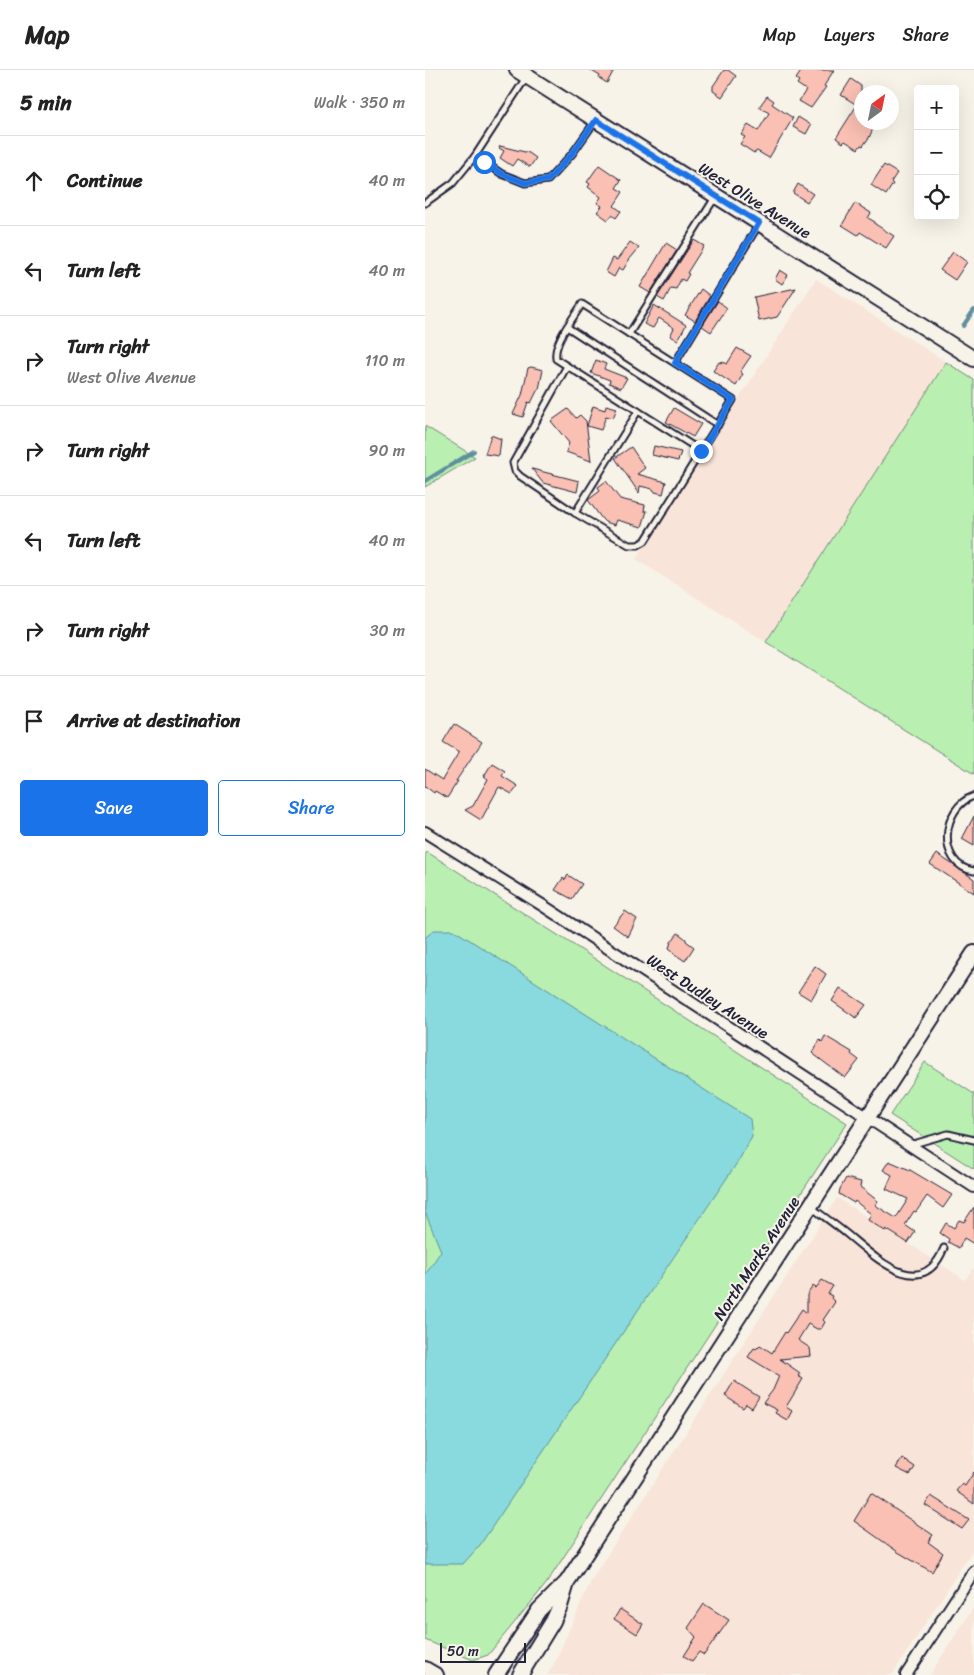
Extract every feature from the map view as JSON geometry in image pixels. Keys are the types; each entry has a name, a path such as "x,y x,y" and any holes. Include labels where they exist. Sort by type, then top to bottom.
{"main road":[{"name":"West Olive Avenue","path":"522,73 974,359"},
{"name":"North Marks Avenue","path":"496,1675 539,1610 567,1582 974,953"},
{"name":"North Marks Avenue","path":"520,1675 553,1621 560,1606 567,1582"}],"street":[{"name":"West Dudley Avenue","path":"425,832 542,904 974,1187"},
{"path":"906,1675 974,1571"},
{"path":"425,1668 437,1675"}],"lane":[{"path":"425,203 453,184 475,156 513,100 522,73"},
{"path":"475,156 502,174 525,183 548,180 572,154 596,120"},
{"path":"629,334 716,196"},
{"path":"675,363 759,223"},
{"path":"567,366 513,463 515,471 520,476 575,513 629,545 638,545 645,541 733,400 582,304 557,345 556,359 701,451"},
{"path":"567,328 718,424"},
{"path":"575,513 638,411"},
{"path":"974,796 965,800 957,808 948,824 947,833 947,844 959,865 974,871"},
{"path":"909,1145 948,1134 974,1140"},
{"path":"810,1206 873,1257 895,1271 915,1274 927,1272 933,1268 941,1257 944,1248"}],"shaded area":[{"path":"816,279 946,362 766,642 636,559"},
{"path":"837,1198 965,1280 974,1267 974,1548 892,1675 547,1675 554,1664 592,1579"},
{"path":"974,1607 974,1675 930,1675 940,1659"}],"green space":[{"path":"946,362 974,380 974,774 766,642"},
{"path":"425,426 475,457 425,487"},
{"path":"427,852 847,1123 546,1584 488,1655 473,1660 425,1640 425,855"},
{"path":"925,1062 974,1094 974,1169 890,1115"}],"water":[{"path":"434,930 454,930 750,1119 752,1136 739,1160 480,1545 463,1564 425,1564 425,1275 441,1251 425,1212 425,938"}],"building":[{"path":"590,70 614,70 607,83"},
{"path":"724,70 728,70 736,76 722,97 713,91 713,86"},
{"path":"802,70 834,70 824,86 826,87 811,108 799,101 806,90 797,84 799,81 796,79"},
{"path":"851,79 860,85 854,85 854,103 841,95"},
{"path":"767,96 774,101 772,104 793,118 769,158 757,151 754,153 740,144 745,137 741,135 748,125 758,131 769,113 759,107"},
{"path":"854,110 854,130 872,130 868,140 858,149 836,138"},
{"path":"798,117 811,125 806,134 793,127"},
{"path":"500,146 529,153 536,158 530,167 517,159 512,166 500,158 504,151 499,148"},
{"path":"599,165 621,180 616,188 623,192 614,206 621,211 616,218 612,215 608,220 597,212 602,206 597,203 601,197 588,187 590,184 587,182"},
{"path":"884,165 897,173 886,195 871,185"},
{"path":"798,184 813,194 807,202 793,193"},
{"path":"855,203 871,213 868,218 875,222 875,224 894,236 886,248 860,232 858,235 842,225"},
{"path":"694,240 704,246 687,273 689,274 685,281 681,279 676,289 671,288 664,301 657,297"},
{"path":"630,242 639,248 623,270 619,268 614,277 606,272 613,258 617,260"},
{"path":"666,243 677,250 650,293 640,287"},
{"path":"953,252 967,262 955,280 940,270"},
{"path":"780,270 788,275 782,284 775,279"},
{"path":"796,288 777,317 759,321 754,297"},
{"path":"701,289 710,296 695,321 685,315"},
{"path":"718,301 727,308 711,332 702,326"},
{"path":"654,305 686,325 678,340 670,336 674,328 659,318 653,328 644,324"},
{"path":"737,348 751,356 740,372 743,374 736,386 713,371 719,362 721,363 722,361 727,364"},
{"path":"596,360 606,364 604,369 627,378 621,388 609,383 610,380 591,373"},
{"path":"528,368 543,370 539,389 531,403 528,402 523,417 513,414 522,395"},
{"path":"606,405 617,408 613,418 606,416 601,430 587,426 593,406 605,410"},
{"path":"674,408 701,424 693,437 666,422"},
{"path":"568,409 576,418 580,415 586,421 591,461 566,452 569,443 551,421"},
{"path":"491,435 501,439 499,456 485,454"},
{"path":"654,446 681,452 678,461 652,455"},
{"path":"631,447 645,468 637,474 666,482 663,494 640,486 639,493 615,458"},
{"path":"532,469 579,481 577,492 543,483"},
{"path":"606,481 620,499 645,505 644,511 647,511 642,527 617,520 615,525 602,519 588,500 600,491 598,487"},
{"path":"454,724 482,742 447,798 435,791 434,793 425,786 425,769 442,780 459,752 443,742"},
{"path":"492,763 505,771 502,776 518,786 512,794 499,787 481,820 465,810 473,806 488,779 484,776"},
{"path":"974,816 974,846 962,839"},
{"path":"937,854 974,879 974,893 930,864"},
{"path":"568,875 582,884 572,899 555,890 563,878 565,880"},
{"path":"625,911 637,919 628,937 613,926"},
{"path":"678,933 694,947 685,961 669,948"},
{"path":"815,966 826,974 811,1000 798,992"},
{"path":"840,988 866,1005 856,1018 832,1001"},
{"path":"825,1036 852,1052 851,1054 859,1060 845,1078 812,1053 820,1040 822,1042"},
{"path":"889,1161 910,1170 952,1195 943,1208 927,1196 905,1225 915,1232 908,1243 868,1220 871,1214 855,1201 854,1203 839,1194 846,1178 861,1182 860,1187 878,1201 875,1205 896,1218 908,1199 886,1189 892,1175 883,1170"},
{"path":"974,1207 974,1244 964,1238 959,1248 948,1242 949,1239 940,1233 946,1223 954,1228 959,1220 964,1222"},
{"path":"822,1280 833,1286 828,1294 832,1296 831,1298 835,1302 823,1320 825,1322 821,1329 808,1324 798,1340 810,1348 811,1356 780,1359 800,1373 798,1376 803,1379 786,1407 792,1411 787,1420 775,1413 777,1410 763,1403 773,1390 779,1376 748,1357 754,1348 756,1349 760,1345 772,1353 802,1309 807,1313 807,1295 813,1286 816,1288"},
{"path":"734,1381 759,1397 752,1408 746,1404 743,1408 725,1396"},
{"path":"902,1458 915,1467 910,1475 896,1468"},
{"path":"974,1472 974,1504 956,1491 962,1484 965,1486"},
{"path":"871,1493 933,1535 928,1542 943,1553 932,1572 898,1552 854,1521"},
{"path":"931,1496 969,1520 962,1529 925,1505"},
{"path":"704,1604 729,1620 704,1655 699,1652 692,1661 684,1656 696,1637 688,1628"},
{"path":"620,1609 643,1624 637,1634 614,1619"}],"waterway":[{"path":"963,326 974,310"},
{"path":"425,481 474,451"}],"route":[{"path":"484,162 502,174 525,183 548,180 572,154 596,120 759,223 675,363 733,400 701,451"}]}
